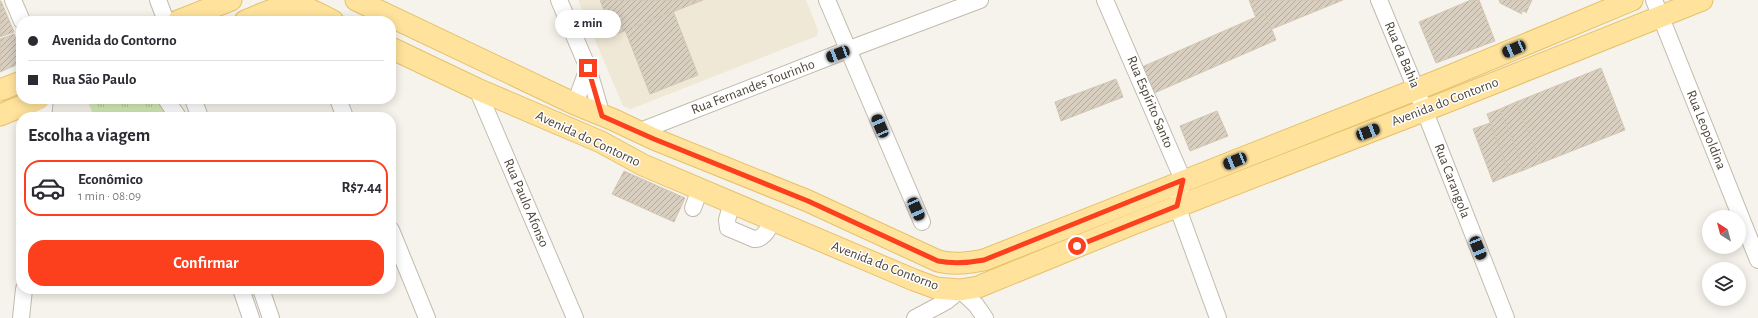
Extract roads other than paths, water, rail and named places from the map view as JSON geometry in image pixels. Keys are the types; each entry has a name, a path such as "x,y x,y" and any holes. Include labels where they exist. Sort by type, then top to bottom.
{"main road":[{"path":"191,16 231,0"},
{"name":"Avenida do Contorno","path":"356,0 390,16"},
{"name":"Avenida do Contorno","path":"396,19 575,104 638,132 808,201 938,261 951,264 965,264 984,260 1416,89 1632,0"},
{"name":"Avenida do Contorno","path":"396,50 477,88 601,142 643,165 732,202 839,250 936,288 960,290 978,287 1177,206 1424,110 1657,8 1702,0"},
{"path":"258,16 282,7 293,6 302,7 313,16"},
{"path":"0,90 16,84"},
{"path":"0,115 27,104"},
{"path":"960,290 984,260"}],"street":[{"path":"13,0 20,16"},
{"path":"158,0 164,16"},
{"path":"559,0 588,68 602,116"},
{"path":"827,0 847,50 922,222"},
{"name":"Rua Fernandes Tourinho","path":"638,132 847,50 980,0"},
{"name":"Rua Espírito Santo","path":"1105,0 1183,180"},
{"name":"Rua da Bahia","path":"1379,0 1424,110"},
{"name":"Rua Leopoldina","path":"1657,8 1754,239 1758,260"},
{"path":"575,104 588,68"},
{"name":"Rua Paulo Afonso","path":"477,88 575,318"},
{"name":"Rua Carangola","path":"1424,110 1506,318"},
{"path":"1183,180 1177,206 1218,318"},
{"path":"693,208 700,189"},
{"path":"396,243 426,318"},
{"path":"915,318 947,301 960,290 976,305 985,318"},
{"path":"21,318 23,294"},
{"path":"243,294 251,318"},
{"path":"263,294 271,318"}]}
